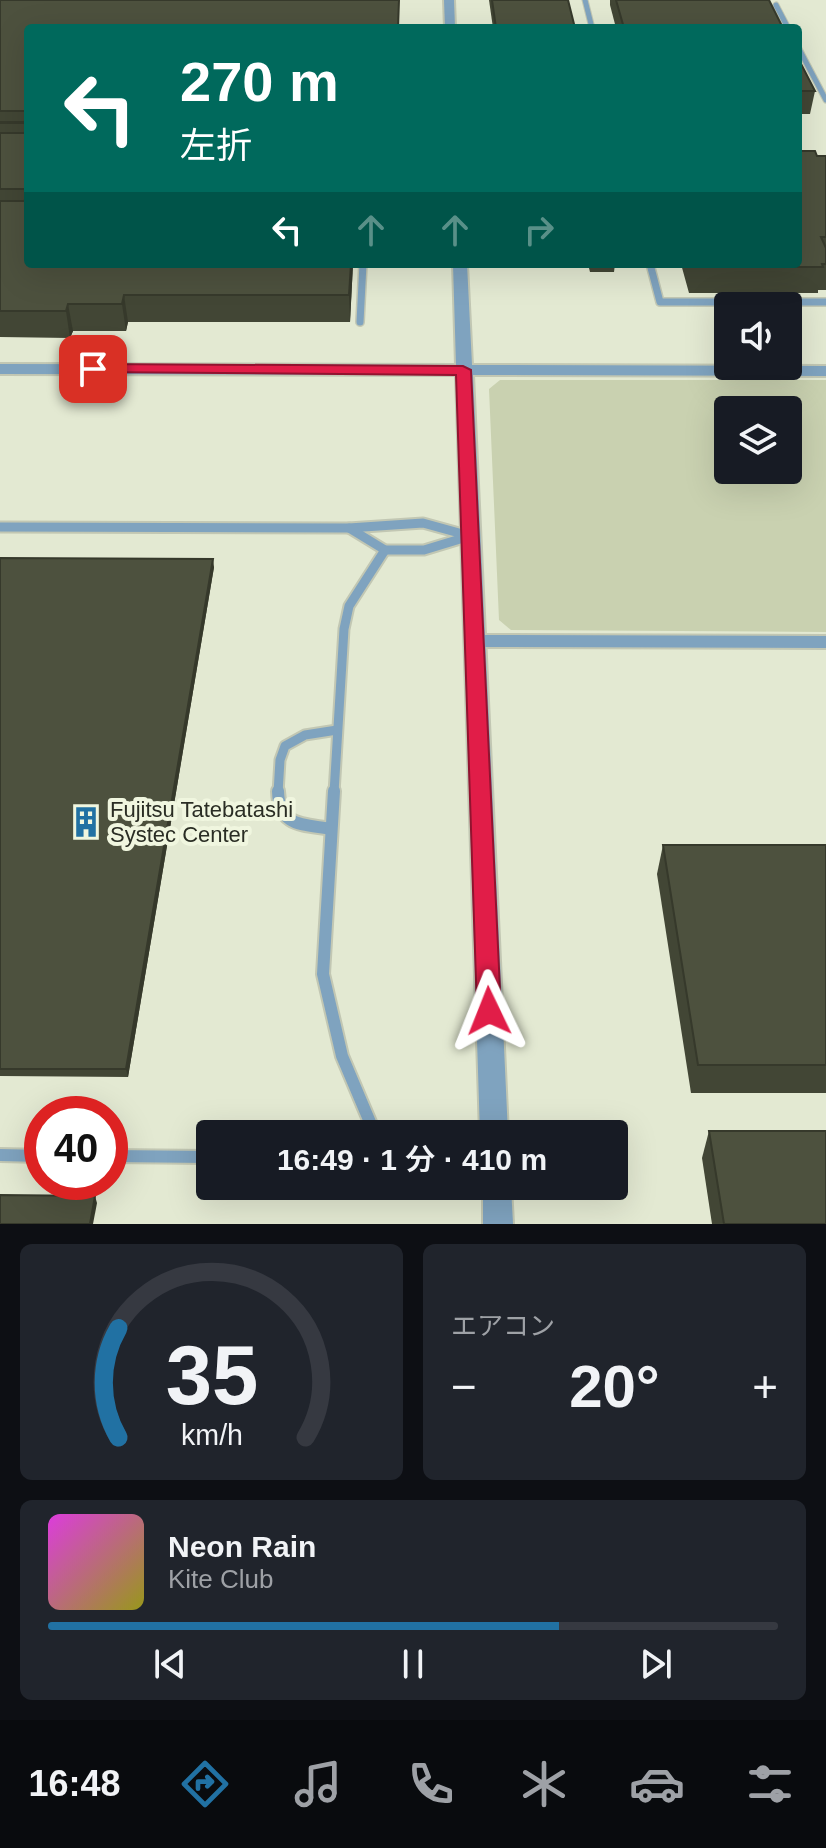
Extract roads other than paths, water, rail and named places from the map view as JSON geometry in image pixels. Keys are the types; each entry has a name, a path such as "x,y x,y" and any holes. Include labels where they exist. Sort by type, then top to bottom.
{"street":[{"path":"449,0 450,24"},
{"path":"460,268 493,1120"},
{"path":"0,369 826,371"},
{"path":"474,641 826,642"},
{"path":"497,1200 498,1224"}],"lane":[{"path":"585,0 591,24"},
{"path":"776,5 786,24"},
{"path":"802,55 826,100"},
{"path":"360,322 363,268"},
{"path":"651,268 660,302 826,302"},
{"path":"0,527 349,528 423,523 470,536"},
{"path":"349,528 385,550 424,550 470,536"},
{"path":"369,1120 329,1018 323,974 344,629 349,606 385,550"},
{"path":"331,829 288,820 276,805 281,753 285,745 294,738 337,730"},
{"path":"0,1155 24,1156"},
{"path":"128,1156 196,1157"}],"place":[{"name":"Fujitsu Tatebatashi Systec Center","path":"86,822"}]}
